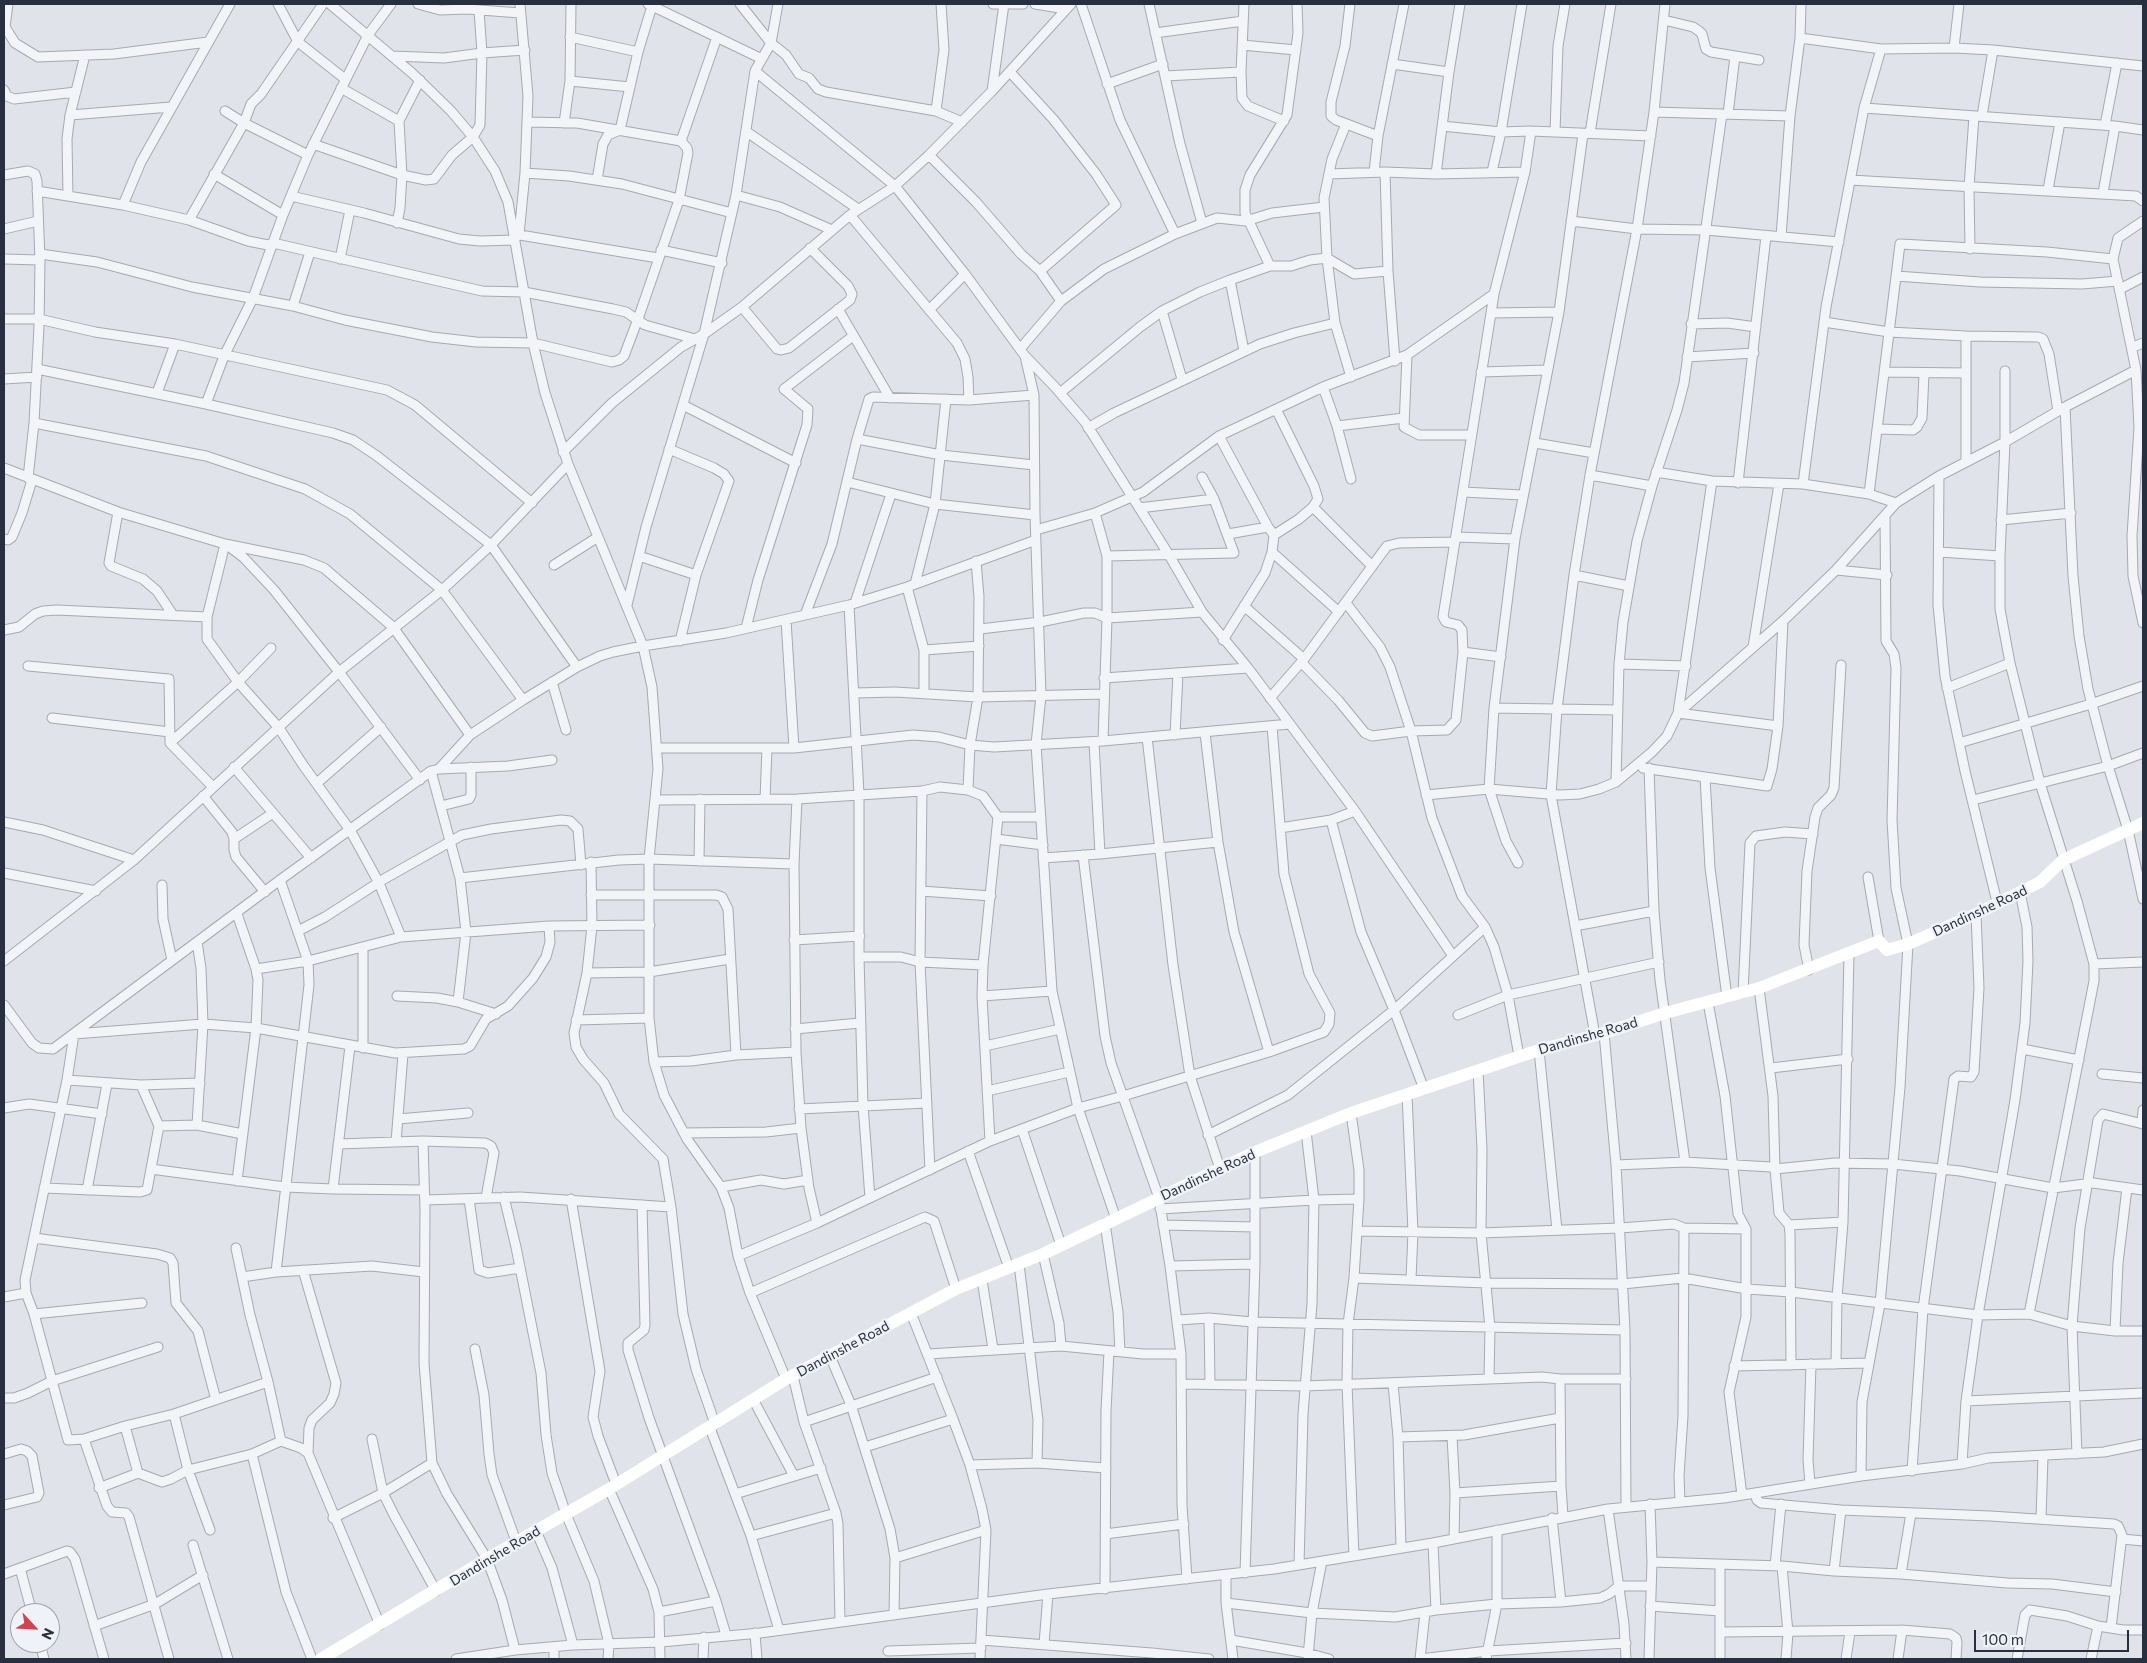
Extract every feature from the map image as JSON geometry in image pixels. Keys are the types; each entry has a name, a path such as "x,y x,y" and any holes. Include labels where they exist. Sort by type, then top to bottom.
{"street":[{"path":"8,4 4,26 15,43 38,57 114,54 208,42"},
{"path":"123,205 141,162 230,4"},
{"path":"278,4 298,42 343,83 399,121"},
{"path":"189,220 244,123 251,104 262,94 323,4"},
{"path":"330,4 393,56 451,110 473,137 495,171 508,202 516,236 533,343 545,393 563,452 643,646 652,687 658,769 648,859 650,926 649,1018 654,1062 664,1095 684,1133 721,1187 729,1208 738,1256 750,1293 790,1378 836,1513 838,1524 840,1622"},
{"path":"206,404 224,356 253,298 283,215 313,144 368,35 391,4"},
{"path":"418,4 440,10 467,6 479,10 520,8 525,50 528,122 525,173 516,236"},
{"path":"564,123 570,80 571,4"},
{"path":"740,4 771,43 786,55 799,74 809,78 818,89 936,111 962,122"},
{"path":"627,605 669,449 704,334 722,263 747,132 748,112 755,71 771,43 778,4"},
{"path":"936,111 944,50 941,4"},
{"path":"993,4 1024,4"},
{"path":"992,92 1004,4"},
{"path":"1035,4 1068,6"},
{"path":"1081,4 1107,84 1126,133 1175,234"},
{"path":"1149,4 1187,171 1202,223"},
{"path":"1244,4 1241,72 1242,98 1248,106 1284,121"},
{"path":"1270,266 1248,220 1244,201 1245,190 1250,175 1284,121 1290,104 1298,33 1297,4"},
{"path":"1350,4 1344,52 1330,109 1331,116 1378,136"},
{"path":"1374,172 1378,136 1404,4"},
{"path":"1436,174 1460,4"},
{"path":"1492,172 1502,132 1522,4"},
{"path":"1555,132 1558,46 1565,4"},
{"path":"1518,863 1506,841 1489,789 1494,708 1522,495 1559,312 1571,221 1611,4"},
{"path":"1626,1507 1625,1330 1616,1164 1600,1034 1584,979 1551,794 1557,710 1574,575 1594,453 1637,229 1654,112 1665,4"},
{"path":"1781,237 1790,116 1800,38 1802,4"},
{"path":"1954,48 1959,4"},
{"path":"620,130 650,5 762,59"},
{"path":"563,452 612,403 680,347 704,334 742,307 850,215 895,186 992,92 1068,6"},
{"path":"313,144 402,175 426,180 434,179 452,155 478,131 480,122 482,53 479,10"},
{"path":"1664,20 1693,27 1699,31 1702,34 1706,49 1711,52 1759,60"},
{"path":"1155,33 1243,21"},
{"path":"570,37 638,52"},
{"path":"681,140 717,37"},
{"path":"1800,38 1881,49 1954,48 1993,50 2143,66"},
{"path":"1242,45 1296,50"},
{"path":"1803,484 1824,322 1838,242 1864,108 1881,49"},
{"path":"393,56 444,58 525,50"},
{"path":"1970,249 1969,187 1978,116 1993,50"},
{"path":"68,196 67,139 70,115 85,55"},
{"path":"1616,782 1619,664 1629,586 1637,541 1656,472 1684,384 1691,324 1735,56"},
{"path":"2103,194 2116,63"},
{"path":"1107,84 1163,64"},
{"path":"1392,64 1449,72"},
{"path":"755,71 895,186 965,274 1022,353 1060,393 1088,428 1169,555 1202,612 1248,668 1354,811 1453,956"},
{"path":"1010,72 1054,120 1096,174 1116,205 1040,271"},
{"path":"1165,76 1241,72"},
{"path":"397,223 402,175 399,121 420,80"},
{"path":"570,80 630,87"},
{"path":"4,90 7,96 14,99 76,92"},
{"path":"70,115 171,107"},
{"path":"1864,108 2110,125 2143,130"},
{"path":"225,111 244,123 308,155"},
{"path":"1654,112 1790,116"},
{"path":"4,259 40,257 93,261 192,287 293,306 345,320 444,339 476,342 533,343 612,362 624,356 638,319 679,200 688,153 687,148 681,140 620,130 564,123 528,122"},
{"path":"2048,190 2060,122"},
{"path":"1346,124 1332,159 1324,207 1327,258 1335,324 1352,377"},
{"path":"1442,126 1502,132 1532,131 1651,136"},
{"path":"597,180 603,144 608,135 620,130"},
{"path":"1244,606 1303,660 1365,732 1380,736 1410,731 1440,732 1452,726 1457,714 1462,652 1461,627 1446,622 1443,616 1494,294 1525,172 1532,131"},
{"path":"747,132 858,209"},
{"path":"929,155 976,202 1021,254 1040,271 1061,301"},
{"path":"4,175 32,172 37,181 40,257 37,373 30,479 22,514 12,536 8,540 4,539"},
{"path":"1329,174 1374,172 1436,174 1525,172"},
{"path":"1385,172 1388,271 1395,361"},
{"path":"525,173 569,176 622,184 732,214"},
{"path":"214,174 283,215"},
{"path":"1850,180 2136,196 2143,201"},
{"path":"37,191 123,205 189,220 248,241 268,245 274,244 482,291 524,292 613,309 626,312 645,325 694,339"},
{"path":"291,196 459,238 480,241 516,236 722,263"},
{"path":"736,196 780,207 832,230"},
{"path":"1022,353 1061,301 1104,269 1175,234 1217,218 1248,220 1272,213 1324,207"},
{"path":"340,259 350,210"},
{"path":"850,215 957,343 965,359 969,400"},
{"path":"4,229 38,221"},
{"path":"1571,221 1637,229 1706,230 1838,242"},
{"path":"2143,221 2118,238 2113,259 2133,347 2136,370 2138,427 2132,536 2133,576 2143,623"},
{"path":"1738,483 1766,236"},
{"path":"1869,494 1900,244 2047,252 2113,259"},
{"path":"742,307 777,349 781,350 789,348 850,300 852,290 810,248"},
{"path":"293,306 310,252"},
{"path":"1060,393 1162,311 1200,292 1230,280 1270,266 1291,266 1310,260 1327,258 1354,274 1388,271"},
{"path":"929,310 965,274"},
{"path":"1896,276 1989,282 2119,285 2143,276"},
{"path":"1230,280 1244,351"},
{"path":"4,1005 32,1043 39,1048 53,1049 237,914 280,880 435,770 470,735 577,667 613,652 726,633 852,604 911,586 976,562 1036,535 1133,497 1157,482 1219,436 1324,387 1407,355 1494,294"},
{"path":"838,309 890,398"},
{"path":"1162,311 1182,379"},
{"path":"1491,313 1559,312"},
{"path":"4,319 39,319 95,332 175,344 387,390 414,406 532,503"},
{"path":"1824,322 1889,332 2038,337 2043,339 2061,409 2071,513 2073,576 2079,636 2091,704 2128,830 2143,898"},
{"path":"1691,324 1727,323 1756,326"},
{"path":"1088,428 1114,412 1260,344 1294,333 1335,324"},
{"path":"746,628 758,580 807,425 808,409 784,388 853,336"},
{"path":"1966,336 1966,462"},
{"path":"2133,347 2143,342"},
{"path":"156,393 175,344"},
{"path":"1022,353 1034,395 1035,515 1041,696 1036,744 1052,991 1078,1108 1111,1221 1120,1352"},
{"path":"1687,357 1754,353"},
{"path":"1407,355 1404,427 1419,435 1471,435"},
{"path":"1481,372 1547,370"},
{"path":"1678,713 1783,621 1836,570 1896,503 1939,476 2136,370"},
{"path":"2005,371 2000,609 2010,663 2040,783 2094,964 2094,981 2029,1314"},
{"path":"1884,372 1924,374 1966,373"},
{"path":"4,379 37,373 156,393 333,433 353,440 377,456 491,545 577,667"},
{"path":"1877,429 1913,430 1917,427 1922,418 1924,374"},
{"path":"1324,387 1352,479"},
{"path":"805,615 832,544 857,439 869,399 873,397 969,400 1034,395"},
{"path":"924,693 924,650 911,586 935,504 942,455 946,400"},
{"path":"683,405 796,463"},
{"path":"1274,535 1313,507 1318,499 1317,493 1276,409"},
{"path":"1337,426 1404,418"},
{"path":"34,423 206,456 305,489 350,514 442,590 523,700"},
{"path":"1219,436 1274,535 1272,552 1265,572 1224,640"},
{"path":"857,439 942,455 1034,465"},
{"path":"1534,443 1594,453"},
{"path":"669,449 714,468 724,474 728,481 696,575 680,641"},
{"path":"4,961 134,860 339,672 393,627 442,590 491,545 568,464"},
{"path":"4,468 118,512 225,544 304,560 324,568 393,627 470,735"},
{"path":"1656,472 1712,481 1803,484 1869,494 1896,503"},
{"path":"1590,475 1652,486"},
{"path":"1939,476 1938,605 1947,688 1997,902"},
{"path":"1107,556 1233,554 1235,551 1214,499 1202,477"},
{"path":"1426,795 1489,789 1551,794 1580,794 1616,782 1652,752 1667,736 1678,713 1712,481"},
{"path":"847,482 935,504 1035,515"},
{"path":"1753,647 1779,484"},
{"path":"1463,492 1522,495"},
{"path":"870,1198 863,1105 860,1023 858,794 852,604 891,494"},
{"path":"1139,508 1214,499"},
{"path":"1313,507 1372,566"},
{"path":"118,512 109,563 111,566 143,579 157,591 173,615"},
{"path":"1095,513 1107,556 1104,694 1098,742 1100,854"},
{"path":"2002,520 2071,513"},
{"path":"1861,1476 1862,1402 1880,1304 1900,1087 1908,944 1896,888 1892,820 1896,668 1894,654 1886,640 1887,574 1885,516"},
{"path":"1228,534 1268,527"},
{"path":"554,565 598,537"},
{"path":"1270,698 1303,660 1383,550 1391,544 1515,539"},
{"path":"225,544 206,617 207,639 238,682 279,728 350,830 379,883 402,937"},
{"path":"225,544 243,557 260,575 339,672 420,780"},
{"path":"1272,552 1339,612"},
{"path":"1939,552 2000,556"},
{"path":"639,556 696,575"},
{"path":"968,790 970,745 978,697 980,629 976,562"},
{"path":"1836,570 1887,574"},
{"path":"1574,575 1629,586"},
{"path":"1346,603 1380,647 1390,667 1410,731 1432,818 1462,896 1485,928 1494,947 1508,995 1519,1056"},
{"path":"4,630 19,627 35,614 43,611 57,610 206,617"},
{"path":"980,629 1040,622 1084,613 1095,613 1107,618 1202,612"},
{"path":"786,620 794,748"},
{"path":"1634,768 1649,768 1767,786 1772,769 1778,726 1783,621"},
{"path":"924,650 979,646"},
{"path":"170,743 238,682 271,648"},
{"path":"1462,652 1501,657"},
{"path":"1947,688 2010,663"},
{"path":"1619,664 1686,666"},
{"path":"1809,970 1804,945 1807,872 1818,808 1831,795 1834,788 1841,665"},
{"path":"28,666 169,679 170,743 213,787"},
{"path":"1104,678 1248,668"},
{"path":"1175,735 1178,673"},
{"path":"552,682 566,730"},
{"path":"1959,743 2091,704 2143,686"},
{"path":"855,693 924,693 978,697 1104,694"},
{"path":"1494,708 1618,710"},
{"path":"1678,713 1778,726"},
{"path":"52,718 170,732"},
{"path":"657,748 794,748 919,735 939,737 970,745 994,747 1098,742 1290,724"},
{"path":"738,1256 818,1223 990,1141 1078,1108 1269,1052 1324,1032 1331,1019 1330,1013 1309,974 1305,962 1284,874 1272,726"},
{"path":"317,783 381,727"},
{"path":"1205,732 1218,842 1234,932 1269,1052"},
{"path":"1147,737 1173,965 1190,1076 1220,1169"},
{"path":"766,799 767,748"},
{"path":"1974,800 2108,766 2143,753"},
{"path":"435,770 508,766 552,760"},
{"path":"234,767 311,858"},
{"path":"441,806 469,799 471,795 471,768"},
{"path":"1649,768 1654,911 1658,962 1685,1162"},
{"path":"435,770 441,806 460,878 466,932 458,1002"},
{"path":"1705,778 1710,868 1727,997"},
{"path":"656,800 797,799 922,791 940,787 968,790 983,796 998,817 983,965 982,996 990,1141"},
{"path":"922,791 920,962 930,1170"},
{"path":"203,796 232,832 236,857 265,892"},
{"path":"699,861 700,799"},
{"path":"797,799 794,864 796,1052 801,1128 808,1180 818,1223"},
{"path":"1280,828 1331,820 1354,811"},
{"path":"234,839 273,813"},
{"path":"998,817 1041,817"},
{"path":"298,931 462,835 491,829 570,820 578,829 581,865"},
{"path":"1331,820 1361,932 1424,1088"},
{"path":"4,822 43,830 134,860"},
{"name":"Dandinshe Road","path":"321,1659 487,1559 517,1544 790,1378 830,1356 956,1289 1043,1254 1111,1221 1160,1204 1220,1169 1254,1152 1351,1113 1424,1088 1519,1056 1600,1034 1665,1012 1744,993 1809,970 1879,941 1887,950 1908,944 1976,914 2040,882 2063,860 2143,823"},
{"path":"1744,993 1750,843 1756,836 1796,831 1813,834"},
{"path":"996,839 1043,845"},
{"path":"1043,858 1218,842"},
{"path":"1083,855 1104,1036 1111,1063 1160,1204 1178,1320 1181,1354 1182,1505 1186,1579"},
{"path":"460,878 581,865 591,862 648,859 794,864"},
{"path":"591,862 592,926 587,973 574,1034 576,1047 583,1059 604,1084 619,1114 663,1159 671,1207 683,1314 696,1369 735,1494 751,1536 779,1630"},
{"path":"4,874 96,891"},
{"path":"1868,876 1879,941"},
{"path":"276,1272 309,985 308,961 280,880"},
{"path":"162,885 163,919 172,960"},
{"path":"921,891 991,896"},
{"path":"1962,1464 1966,1401 1978,1315 2022,1049 2028,961 2027,927 2020,892"},
{"path":"592,895 716,895 722,897 728,909 736,1055"},
{"path":"1575,926 1654,911"},
{"path":"237,914 258,980 256,1028 237,1181"},
{"path":"1912,1471 1924,1309 1954,1079 1958,1076 1971,1077 1974,1072 1980,988 1976,914"},
{"path":"256,969 308,961 402,937 549,926 650,926"},
{"path":"74,1034 203,1024 256,1028 403,1054 468,1048 486,1019 508,1006 533,978 546,957 550,942 549,926"},
{"path":"1208,1135 1288,1095 1394,1010 1485,928"},
{"path":"794,940 860,936"},
{"path":"197,942 201,968 203,1024 198,1125"},
{"path":"363,948 363,1048"},
{"path":"1836,1364 1837,1298 1843,1222 1849,954"},
{"path":"859,957 901,957 920,962 983,965"},
{"path":"587,973 649,972 730,959"},
{"path":"1458,1015 1508,995 1658,962"},
{"path":"2094,964 2143,962"},
{"path":"1759,988 1774,1096 1775,1169 1779,1213 1789,1225 1790,1234 1792,1292 1791,1365"},
{"path":"982,996 1052,991"},
{"path":"397,996 437,998 458,1002 496,1014"},
{"path":"1708,1002 1725,1096 1738,1214 1746,1229 1746,1317 1729,1392 1742,1495"},
{"path":"576,1020 649,1018"},
{"path":"795,1028 860,1023"},
{"path":"985,1046 1060,1028"},
{"path":"74,1034 68,1080 25,1280 26,1293 34,1314 68,1440 84,1439 125,1426 174,1414 268,1382"},
{"path":"333,1189 350,1046"},
{"path":"2022,1049 2078,1060"},
{"path":"1539,1050 1557,1230"},
{"path":"654,1062 691,1061 736,1055 796,1052"},
{"path":"396,1142 403,1054"},
{"path":"1770,1068 1848,1059"},
{"path":"1478,1070 1482,1149 1482,1233 1490,1328 1489,1379"},
{"path":"987,1090 1069,1072"},
{"path":"2102,1074 2143,1078"},
{"path":"68,1080 107,1084 123,1083 141,1086 200,1083"},
{"path":"87,1190 107,1084"},
{"path":"44,1188 145,1192 149,1185 159,1126 141,1086"},
{"path":"1407,1094 1413,1232 1411,1279"},
{"path":"799,1109 927,1103"},
{"path":"4,1108 29,1104 102,1114"},
{"path":"2077,1454 2072,1326 2080,1228 2098,1120 2100,1115 2108,1114 2143,1124 2143,1110"},
{"path":"398,1119 468,1113"},
{"path":"1351,1113 1358,1163 1359,1199 1354,1278 1348,1324 1347,1384 1354,1556"},
{"path":"159,1126 198,1125 242,1134"},
{"path":"684,1133 766,1132 801,1128"},
{"path":"1022,1129 1061,1245"},
{"path":"1299,1565 1305,1386 1311,1322 1314,1200 1306,1131"},
{"path":"338,1144 423,1141 475,1142 491,1146 494,1153 494,1161 486,1198"},
{"path":"423,1141 425,1200 424,1363 432,1463 447,1494 487,1559 502,1600 515,1650"},
{"path":"968,1151 1014,1266 1029,1346 1038,1420 1036,1463"},
{"path":"1245,1573 1255,1264 1254,1152"},
{"path":"1616,1164 1685,1162 1771,1167 1775,1169 1835,1163 1843,1165 1893,1164 1941,1169 2053,1188 2087,1184 2143,1190"},
{"path":"151,1169 285,1187 424,1190"},
{"path":"721,1187 762,1180 784,1184 808,1180"},
{"path":"2115,1331 2118,1263 2127,1188"},
{"path":"425,1200 504,1197 571,1199 671,1207"},
{"path":"504,1197 541,1373 546,1435 552,1473 566,1514 594,1581 609,1644 608,1659"},
{"path":"468,1199 480,1270 488,1273 520,1268"},
{"path":"571,1199 600,1371 593,1417 612,1486 653,1589 659,1612 660,1659"},
{"path":"1160,1204 1359,1199"},
{"path":"642,1205 645,1326 644,1330 627,1346 649,1418 716,1601 726,1635"},
{"path":"750,1293 925,1217 934,1221 956,1289"},
{"path":"1789,1225 1843,1222"},
{"path":"1357,1231 1482,1233 1674,1224 1684,1228 1746,1229"},
{"path":"1163,1225 1255,1227"},
{"path":"1680,1502 1679,1476 1683,1416 1684,1228"},
{"path":"34,1238 157,1254 170,1258 173,1263 176,1303 198,1331 216,1400"},
{"path":"236,1248 250,1315 281,1441"},
{"path":"1043,1254 1059,1323 1061,1346"},
{"path":"1170,1266 1255,1264"},
{"path":"242,1277 276,1272 381,1266 424,1272"},
{"path":"303,1270 336,1384 330,1403 312,1420 309,1428 308,1453 380,1625"},
{"path":"1354,1278 1487,1283 1622,1284 1683,1278 1747,1289 1792,1292 1978,1315 2029,1314 2072,1326 2115,1331 2143,1331"},
{"path":"982,1280 993,1349"},
{"path":"4,1296 26,1293"},
{"path":"34,1314 142,1303"},
{"path":"911,1313 970,1465 986,1530 980,1659"},
{"path":"1178,1320 1209,1318 1252,1322 1625,1330"},
{"path":"1209,1318 1210,1384"},
{"path":"4,1398 28,1393 52,1381 158,1346"},
{"path":"928,1354 1029,1346 1061,1346 1120,1352 1181,1354"},
{"path":"475,1349 484,1395 488,1454 492,1475 517,1544"},
{"path":"1105,1589 1106,1468 1110,1351"},
{"path":"830,1356 851,1405 890,1529 895,1558 894,1615"},
{"path":"1734,1366 1869,1363"},
{"path":"1810,1484 1808,1460 1811,1364"},
{"path":"804,1422 937,1377"},
{"path":"1181,1384 1305,1386 1542,1377 1560,1380 1626,1379"},
{"path":"1560,1380 1563,1516"},
{"path":"1393,1384 1398,1437 1401,1548"},
{"path":"1966,1401 2143,1393"},
{"path":"754,1401 794,1476"},
{"path":"174,1414 188,1470 210,1530"},
{"path":"1398,1437 1452,1436 1560,1418"},
{"path":"865,1447 953,1419"},
{"path":"125,1426 138,1474"},
{"path":"1452,1436 1456,1493 1454,1539"},
{"path":"84,1439 99,1488 109,1510 126,1513 129,1517 169,1659"},
{"path":"372,1439 383,1493 436,1591"},
{"path":"99,1488 138,1474 162,1482 188,1470 252,1454 281,1441 301,1448 308,1453"},
{"path":"456,1659 492,1656 515,1650 573,1645 661,1642 755,1633 1048,1594 1245,1573 1432,1543 1552,1518 1608,1509 1742,1495 1861,1476 1962,1464 1988,1458 2043,1457 2104,1452 2143,1444"},
{"path":"4,1454 21,1450 27,1451 32,1456 39,1492 36,1497 4,1505"},
{"path":"252,1454 286,1592 312,1659"},
{"path":"2041,1519 2043,1457"},
{"path":"334,1518 383,1493 432,1463"},
{"path":"970,1465 1036,1463 1106,1468"},
{"path":"735,1494 821,1468"},
{"path":"1456,1493 1561,1486"},
{"path":"1754,1493 1757,1500 1761,1503 1841,1510 2108,1522 2118,1526 2122,1535 2112,1628"},
{"path":"1649,1659 1652,1562 1650,1504"},
{"path":"1781,1504 1779,1566 1788,1633 1786,1659"},
{"path":"1608,1509 1626,1642 1626,1659"},
{"path":"1834,1571 1841,1510"},
{"path":"751,1536 836,1513"},
{"path":"1901,1574 1911,1513"},
{"path":"1552,1518 1561,1602"},
{"path":"1105,1534 1184,1524"},
{"path":"895,1558 986,1530"},
{"path":"1487,1655 1497,1604 1497,1530"},
{"path":"536,1531 552,1568 573,1645"},
{"path":"2122,1539 2143,1541"},
{"path":"1432,1543 1436,1610"},
{"path":"193,1544 228,1659"},
{"path":"4,1574 66,1551 70,1552 75,1559 104,1659"},
{"path":"1308,1656 1312,1613 1322,1561"},
{"path":"1652,1562 1779,1566 2007,1583 2052,1584 2116,1592"},
{"path":"1720,1565 1720,1659"},
{"path":"20,1568 29,1603"},
{"path":"94,1626 155,1604 203,1575"},
{"path":"1226,1575 1226,1603 1233,1659"},
{"path":"1226,1603 1312,1613 1395,1617 1436,1610 1497,1604 1561,1602 1600,1598 1619,1586 1650,1586"},
{"path":"1044,1644 1048,1594"},
{"path":"659,1612 716,1601"},
{"path":"1650,1606 1720,1611"},
{"path":"2016,1659 2025,1615 2030,1610 2067,1616 2098,1626 2143,1630"},
{"path":"1425,1613 1420,1659 1487,1655 1626,1642"},
{"path":"2091,1659 2098,1626"},
{"path":"1721,1632 1788,1633 1902,1630 1954,1635 1957,1642 1956,1659"},
{"path":"1898,1659 1902,1630"},
{"path":"1846,1659 1850,1632"},
{"path":"755,1633 757,1659"},
{"path":"703,1659 704,1637"},
{"path":"1231,1640 1329,1659"},
{"path":"888,1650 981,1644 1044,1644 1152,1652 1209,1659"},
{"path":"554,1648 554,1659"}]}
